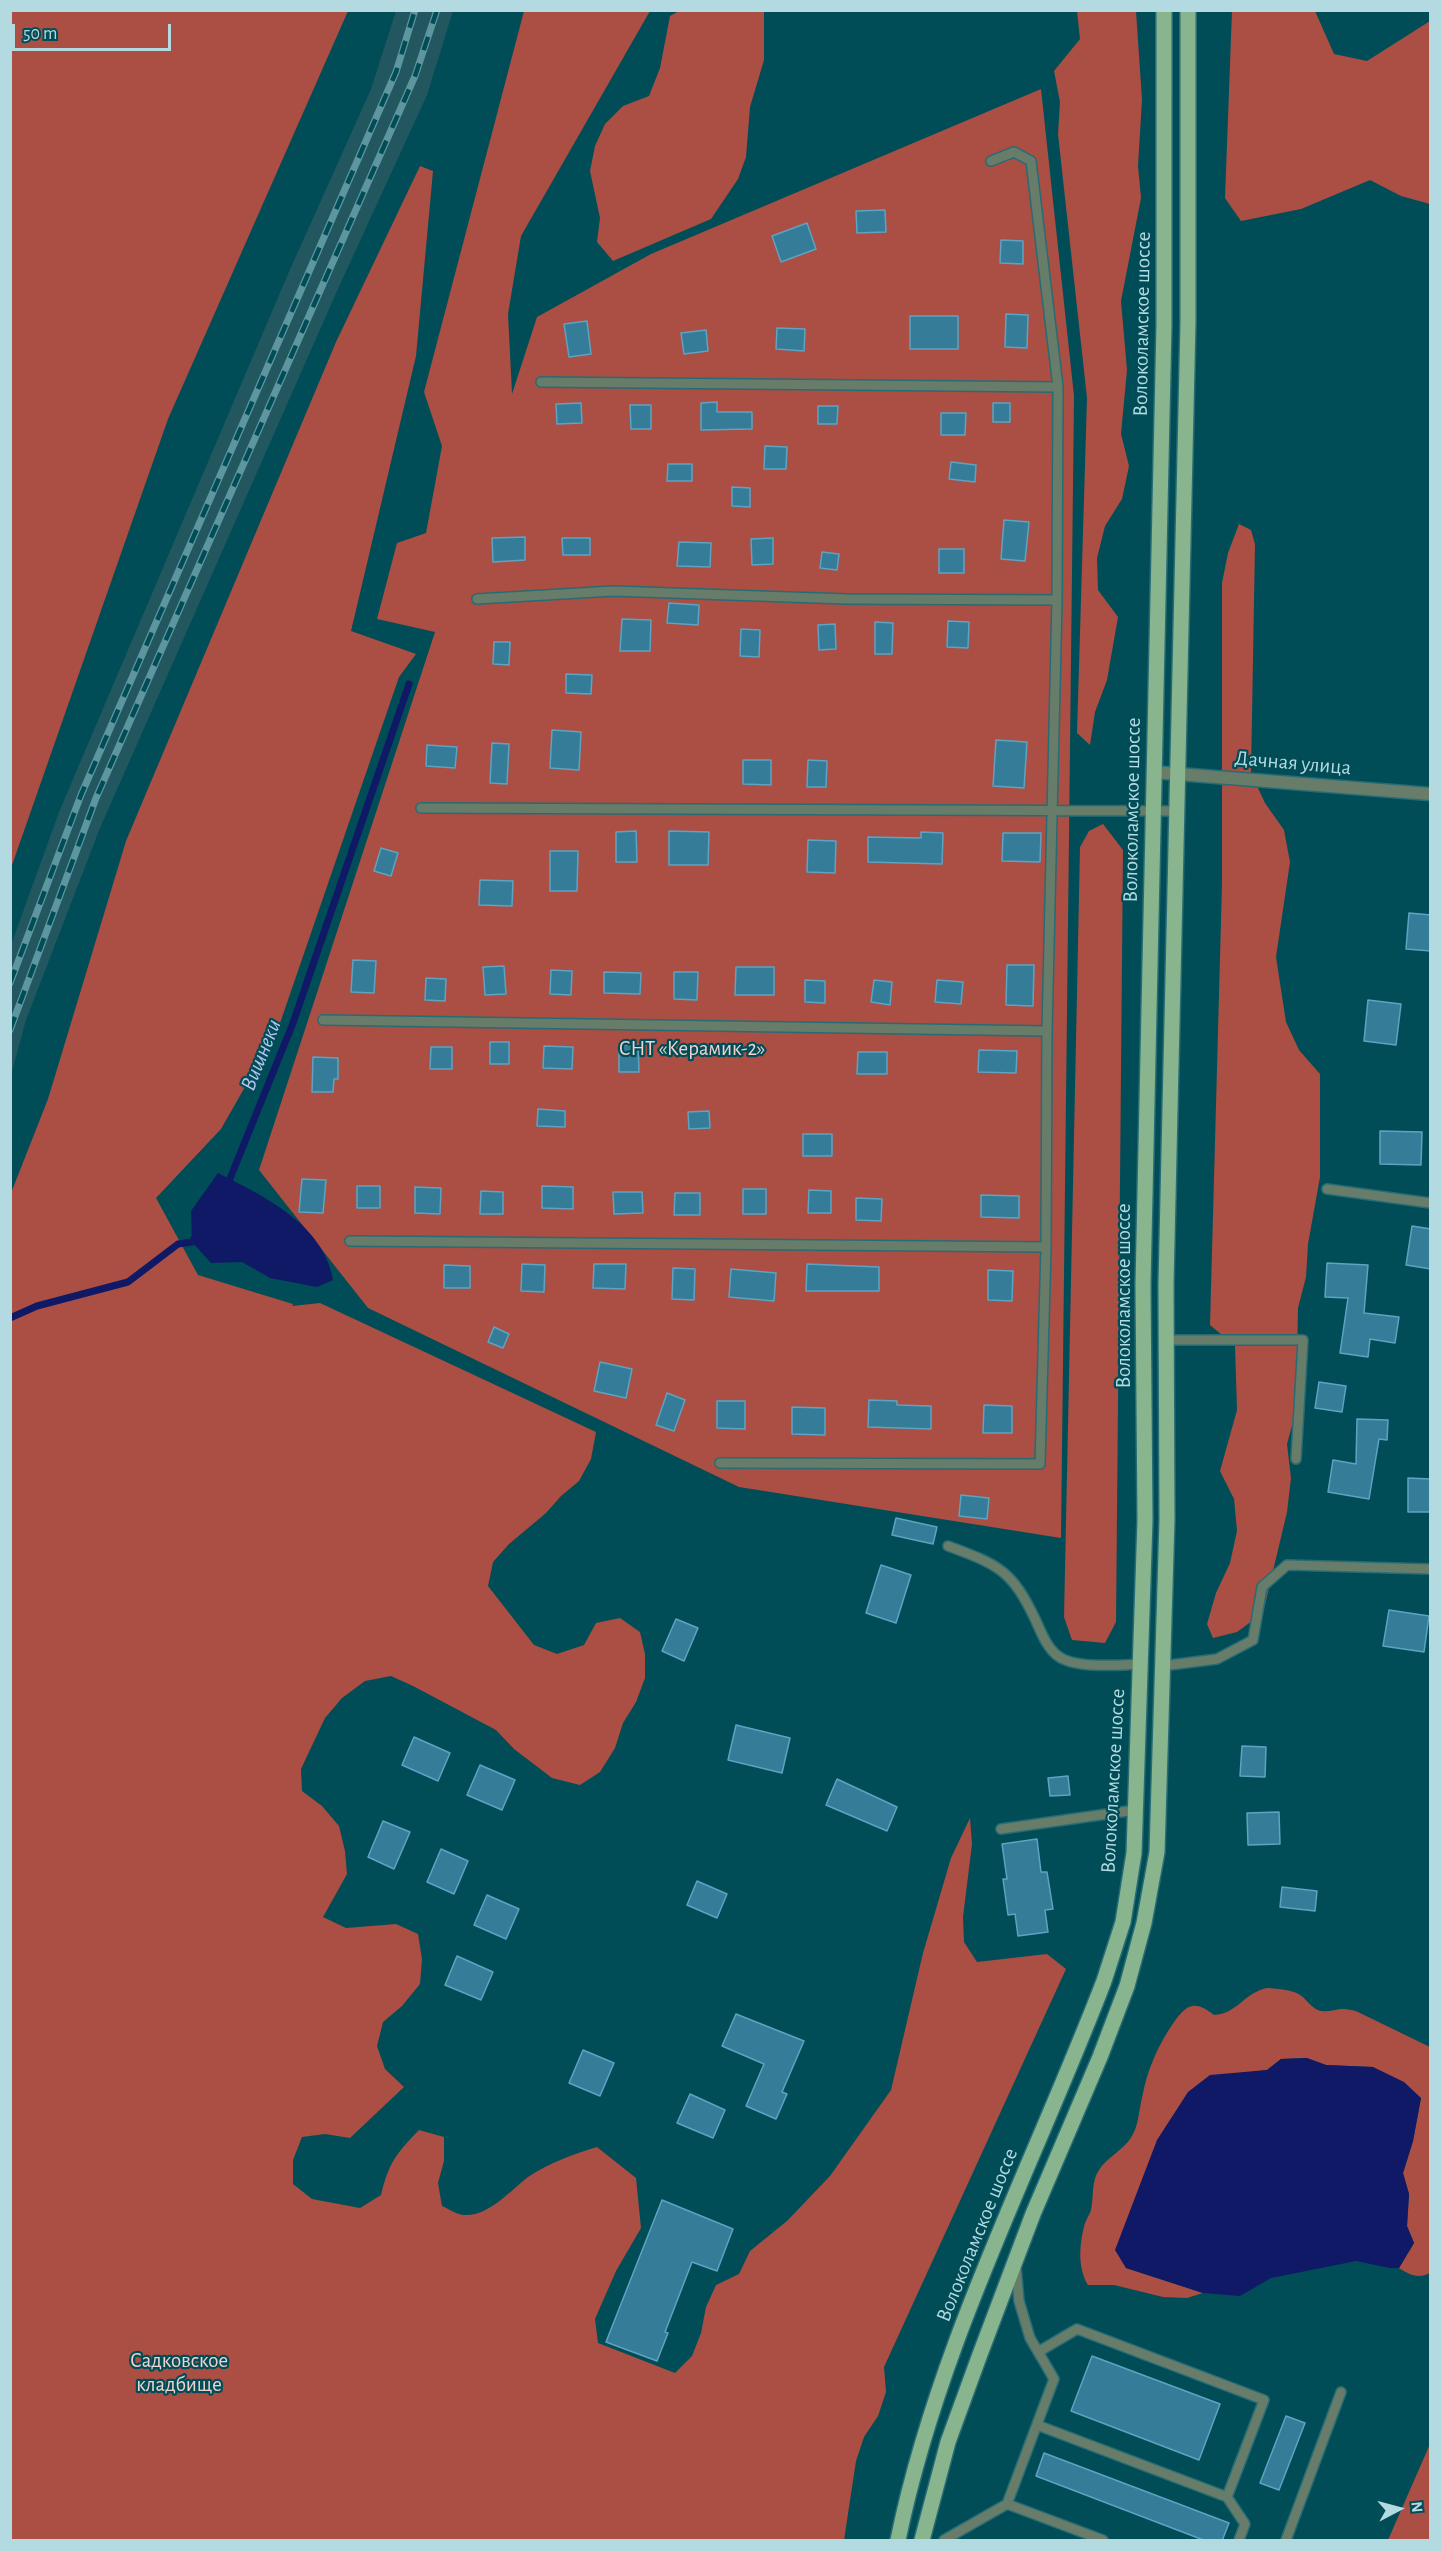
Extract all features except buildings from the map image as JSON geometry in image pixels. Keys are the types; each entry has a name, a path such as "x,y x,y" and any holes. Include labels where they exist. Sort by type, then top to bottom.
{"main road":[{"name":"Волоколамское шоссе","path":"898,2541 925,2436 959,2336 1078,2047 1123,1922 1134,1853 1144,1520 1143,1285 1164,324 1164,10"},
{"name":"Волоколамское шоссе","path":"922,2541 948,2442 1016,2257 1100,2057 1127,1986 1144,1923 1157,1852 1167,1520 1166,1340 1188,334 1188,10"}],"street":[{"name":"Дачная улица","path":"1153,772 1431,794"}],"lane":[{"path":"720,1463 1040,1464 1046,1247 1047,1031 1058,600 1058,387 1031,161 1014,152 991,161"},
{"path":"541,382 1058,387"},
{"path":"477,599 613,591 847,599 1058,600"},
{"path":"421,808 1176,811"},
{"path":"324,1020 1047,1031"},
{"path":"1327,1189 1431,1203"},
{"path":"350,1241 1046,1247"},
{"path":"1166,1340 1303,1340 1296,1460"},
{"path":"948,1546 988,1561 1010,1577 1027,1602 1044,1639 1058,1656 1089,1665 1140,1664"},
{"path":"1162,1666 1217,1659 1253,1640 1262,1587 1287,1565 1431,1569"},
{"path":"1001,1829 1135,1810"},
{"path":"944,2541 1007,2504 1054,2379 1030,2338 1019,2301 1016,2257"},
{"path":"1038,2352 1077,2329 1264,2400 1227,2497"},
{"path":"1286,2541 1341,2392"},
{"path":"1037,2425 1227,2497 1245,2524 1239,2541"},
{"path":"1007,2504 1103,2541"}],"shaded area":[{"path":"396,11 453,11 427,95 337,291 100,828 26,1020 11,1075 11,945 59,812 288,274 371,89"},
{"path":"218,1173 272,1202 305,1228 318,1243 327,1260 333,1280 317,1287 270,1278 242,1262 211,1263 192,1242 191,1211"},
{"path":"1307,2058 1326,2065 1373,2067 1404,2082 1421,2098 1413,2141 1403,2173 1409,2194 1407,2226 1414,2243 1399,2268 1356,2261 1271,2278 1240,2296 1203,2293 1126,2268 1115,2250 1157,2140 1188,2092 1210,2075 1267,2070 1281,2059"}],"green space":[{"path":"11,10 348,11 168,419 11,868"},
{"name":"СНТ «Керамик-2»","path":"524,11 650,11 521,236 508,314 512,394 537,317 651,254 1041,89 1074,396 1061,1538 739,1487 368,1308 259,1170 435,632 377,619 397,543 426,533 442,446 424,392"},
{"path":"679,11 764,11 764,60 750,107 746,157 738,179 711,219 613,261 597,242 600,218 590,171 595,146 605,124 623,106 649,96 660,68 670,16"},
{"path":"1077,11 1136,11 1142,100 1138,166 1141,198 1121,301 1127,370 1121,434 1129,466 1122,499 1105,526 1097,558 1098,590 1118,617 1107,680 1095,712 1090,745 1077,733 1087,398 1058,134 1060,102 1054,71 1080,39"},
{"path":"1232,11 1315,11 1334,54 1367,61 1430,21 1430,204 1401,196 1370,180 1301,209 1241,221 1225,198"},
{"name":"Садковское кладбище","path":"420,166 433,171 416,356 351,631 416,654 399,677 278,1029 221,1129 156,1198 198,1275 293,1304 292,1306 320,1303 596,1432 591,1459 579,1481 509,1544 493,1562 488,1586 534,1645 557,1654 584,1645 596,1623 620,1618 640,1632 645,1654 645,1678 636,1702 623,1723 615,1748 600,1772 580,1785 552,1778 514,1749 496,1730 391,1676 365,1681 342,1698 325,1718 301,1769 302,1791 322,1806 339,1826 345,1851 347,1874 323,1917 346,1928 396,1924 418,1934 422,1959 420,1984 402,2006 383,2022 377,2046 385,2069 404,2087 350,2138 325,2134 302,2137 293,2160 293,2184 312,2199 360,2208 381,2195 394,2159 419,2130 444,2137 444,2161 438,2183 442,2206 462,2215 473,2214 490,2207 544,2167 597,2147 636,2178 641,2228 616,2271 595,2319 598,2343 675,2373 692,2356 701,2333 706,2307 716,2285 739,2274 750,2251 787,2221 830,2176 891,2090 923,1953 951,1858 970,1818 972,1844 963,1917 964,1942 977,1962 1047,1954 1066,1969 884,2367 886,2392 878,2416 864,2437 856,2461 844,2540 11,2540 11,1193 48,1099 126,841 336,342"},
{"path":"1239,524 1251,530 1255,544 1251,773 1265,803 1284,830 1290,862 1276,957 1286,1022 1299,1050 1320,1074 1320,1177 1308,1244 1306,1277 1298,1308 1296,1411 1287,1444 1291,1478 1287,1512 1263,1613 1237,1632 1213,1638 1207,1624 1216,1593 1230,1563 1237,1531 1234,1499 1220,1471 1237,1410 1235,1346 1210,1325 1222,884 1222,583 1228,553"},
{"path":"1103,824 1123,850 1116,1622 1105,1643 1072,1640 1064,1617 1080,847 1089,831"},
{"path":"1267,1988 1295,1992 1321,2011 1346,2009 1358,2012 1430,2047 1430,2273 1422,2276 1414,2275 1399,2268 1414,2243 1407,2226 1409,2194 1403,2173 1413,2141 1421,2098 1373,2067 1326,2065 1306,2058 1281,2059 1267,2070 1242,2073 1123,2231 1116,2250 1126,2268 1203,2293 1187,2298 1163,2297 1114,2285 1088,2285 1082,2272 1080,2249 1082,2234 1091,2210 1095,2179 1103,2165 1126,2144 1133,2134 1150,2068 1168,2031 1187,2008 1202,2007 1214,2015 1222,2014 1259,1990"},
{"path":"1430,2444 1430,2540 1388,2540"}],"waterway":[{"name":"Вишнеки","path":"227,1186 293,1023 409,684"},
{"name":"Вишнеки","path":"10,1318 37,1306 128,1282 178,1244 192,1242 196,1236"}],"railway":[{"path":"10,983 81,795 396,72 415,10"},
{"path":"10,1030 96,798 415,76 437,10"}]}
